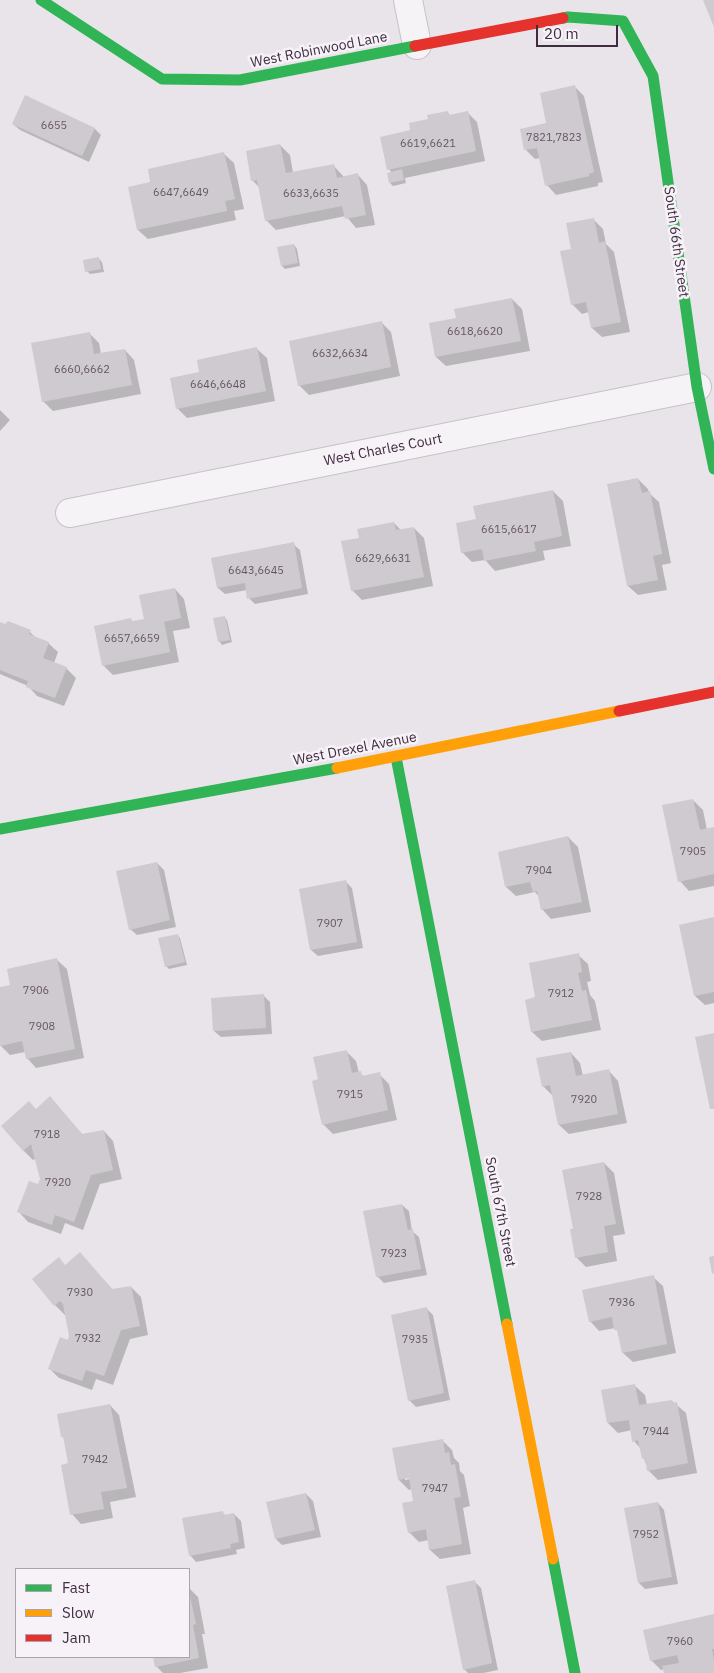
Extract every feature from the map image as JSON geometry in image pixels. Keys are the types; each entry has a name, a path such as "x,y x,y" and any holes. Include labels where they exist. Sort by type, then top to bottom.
{"street":[{"name":"West Robinwood Lane","path":"41,0 162,79 240,80 568,17 623,21"},
{"path":"408,0 418,45"},
{"name":"South 66th Street","path":"623,21 653,76 697,388 714,469"},
{"name":"West Charles Court","path":"70,512 697,388"},
{"name":"West Drexel Avenue","path":"0,830 396,757 714,692"},
{"name":"South 67th Street","path":"396,757 575,1673"}],"building":[{"path":"703,0 714,0 714,27"},
{"path":"575,85 594,172 589,174 589,176 545,186 537,148 524,150 520,129 546,123 540,93"},
{"path":"25,95 95,128 82,156 12,124"},
{"path":"448,111 449,115 468,111 476,151 387,170 380,137 410,130 409,123 428,119 427,115"},
{"path":"280,144 286,173 334,164 337,178 358,173 366,215 345,219 342,206 265,221 257,180 251,181 246,151"},
{"path":"224,152 235,199 225,201 227,211 137,230 128,187 150,182 148,169"},
{"path":"402,169 404,180 389,183 387,173"},
{"path":"594,218 599,243 605,241 621,322 591,328 586,302 571,305 560,251 571,249 566,223"},
{"path":"294,244 298,263 281,266 277,247"},
{"path":"99,257 101,269 85,272 83,260"},
{"path":"512,298 521,341 435,357 429,323 456,318 454,309"},
{"path":"382,321 391,367 298,386 289,341"},
{"path":"90,332 94,354 125,349 132,385 42,402 31,343"},
{"path":"257,347 266,391 176,409 170,378 199,372 197,360"},
{"path":"638,478 642,493 650,491 662,554 653,556 658,580 627,586 607,484"},
{"path":"553,490 562,536 534,542 536,551 484,561 482,549 461,553 456,523 476,519 473,506"},
{"path":"394,522 396,530 414,527 424,577 351,591 341,541 359,538 357,529"},
{"path":"294,542 302,588 247,599 245,583 217,588 211,558"},
{"path":"175,588 181,618 164,622 170,652 102,666 94,626 131,618 132,621 144,619 139,595"},
{"path":"225,616 230,640 218,642 213,618"},
{"path":"8,621 31,630 29,634 49,642 43,658 67,667 55,698 26,687 28,681 0,670 0,622 5,624"},
{"path":"693,799 700,830 714,827 714,874 678,882 662,805"},
{"path":"568,836 582,902 541,910 537,891 533,892 530,882 505,887 498,852"},
{"path":"157,862 170,920 129,930 116,871"},
{"path":"346,880 357,942 310,950 299,889"},
{"path":"714,917 714,992 694,996 679,925"},
{"path":"178,934 185,962 165,967 158,938"},
{"path":"579,953 582,972 578,973 582,991 586,990 592,1020 531,1032 525,1000 535,997 529,963"},
{"path":"57,958 75,1049 26,1059 22,1041 0,1046 0,987 10,985 7,969"},
{"path":"264,994 266,1028 213,1031 211,998"},
{"path":"714,1033 714,1109 710,1109 695,1037"},
{"path":"347,1050 352,1073 361,1071 362,1076 380,1072 388,1110 322,1125 312,1081 318,1079 313,1057"},
{"path":"571,1052 576,1076 609,1069 618,1114 558,1125 550,1085 542,1087 536,1058"},
{"path":"50,1096 82,1134 104,1130 113,1170 91,1175 74,1222 55,1215 52,1225 17,1212 29,1181 38,1184 40,1179 31,1144 23,1151 1,1126 29,1101 36,1109"},
{"path":"604,1162 616,1224 604,1226 608,1252 575,1258 570,1229 573,1229 562,1170"},
{"path":"402,1204 408,1230 413,1229 421,1269 376,1277 363,1211"},
{"path":"80,1252 112,1289 131,1286 140,1326 121,1330 104,1376 86,1370 82,1381 48,1369 60,1337 68,1340 69,1336 63,1304 60,1301 54,1306 32,1279 59,1257 65,1265"},
{"path":"714,1256 714,1273 712,1274 709,1257"},
{"path":"654,1275 667,1344 622,1353 617,1330 614,1330 612,1317 589,1322 582,1290"},
{"path":"427,1307 444,1393 408,1401 391,1315"},
{"path":"635,1384 639,1405 672,1400 673,1403 677,1402 688,1463 647,1471 645,1458 642,1459 638,1440 632,1442 629,1420 607,1423 601,1390"},
{"path":"110,1404 127,1488 101,1492 104,1509 70,1515 61,1465 68,1463 57,1414"},
{"path":"443,1439 445,1453 449,1452 451,1465 455,1464 461,1497 454,1498 462,1544 429,1550 426,1529 408,1533 402,1503 413,1501 409,1478 398,1480 392,1448"},
{"path":"306,1493 315,1530 275,1539 266,1502"},
{"path":"658,1502 672,1577 638,1583 624,1508"},
{"path":"223,1511 224,1515 234,1513 239,1542 230,1544 231,1548 189,1556 182,1518"},
{"path":"475,1580 492,1663 463,1670 446,1586"},
{"path":"190,1597 196,1624 193,1625 199,1658 155,1667 153,1658 190,1658"},
{"path":"714,1614 714,1649 712,1649 714,1673 664,1673 662,1666 679,1663 677,1655 650,1661 643,1630"}],"traffic: fast":[{"path":"41,0 162,79 240,80 415,46"},
{"path":"563,18 623,21 653,76 697,387 714,469"},
{"path":"396,757 507,1324"},
{"path":"0,829 337,768"},
{"path":"553,1559 575,1673"}],"traffic: slow":[{"path":"337,768 619,711"},
{"path":"507,1324 553,1559"}],"traffic: jam":[{"path":"415,46 563,18"},
{"path":"619,711 714,692"}]}
